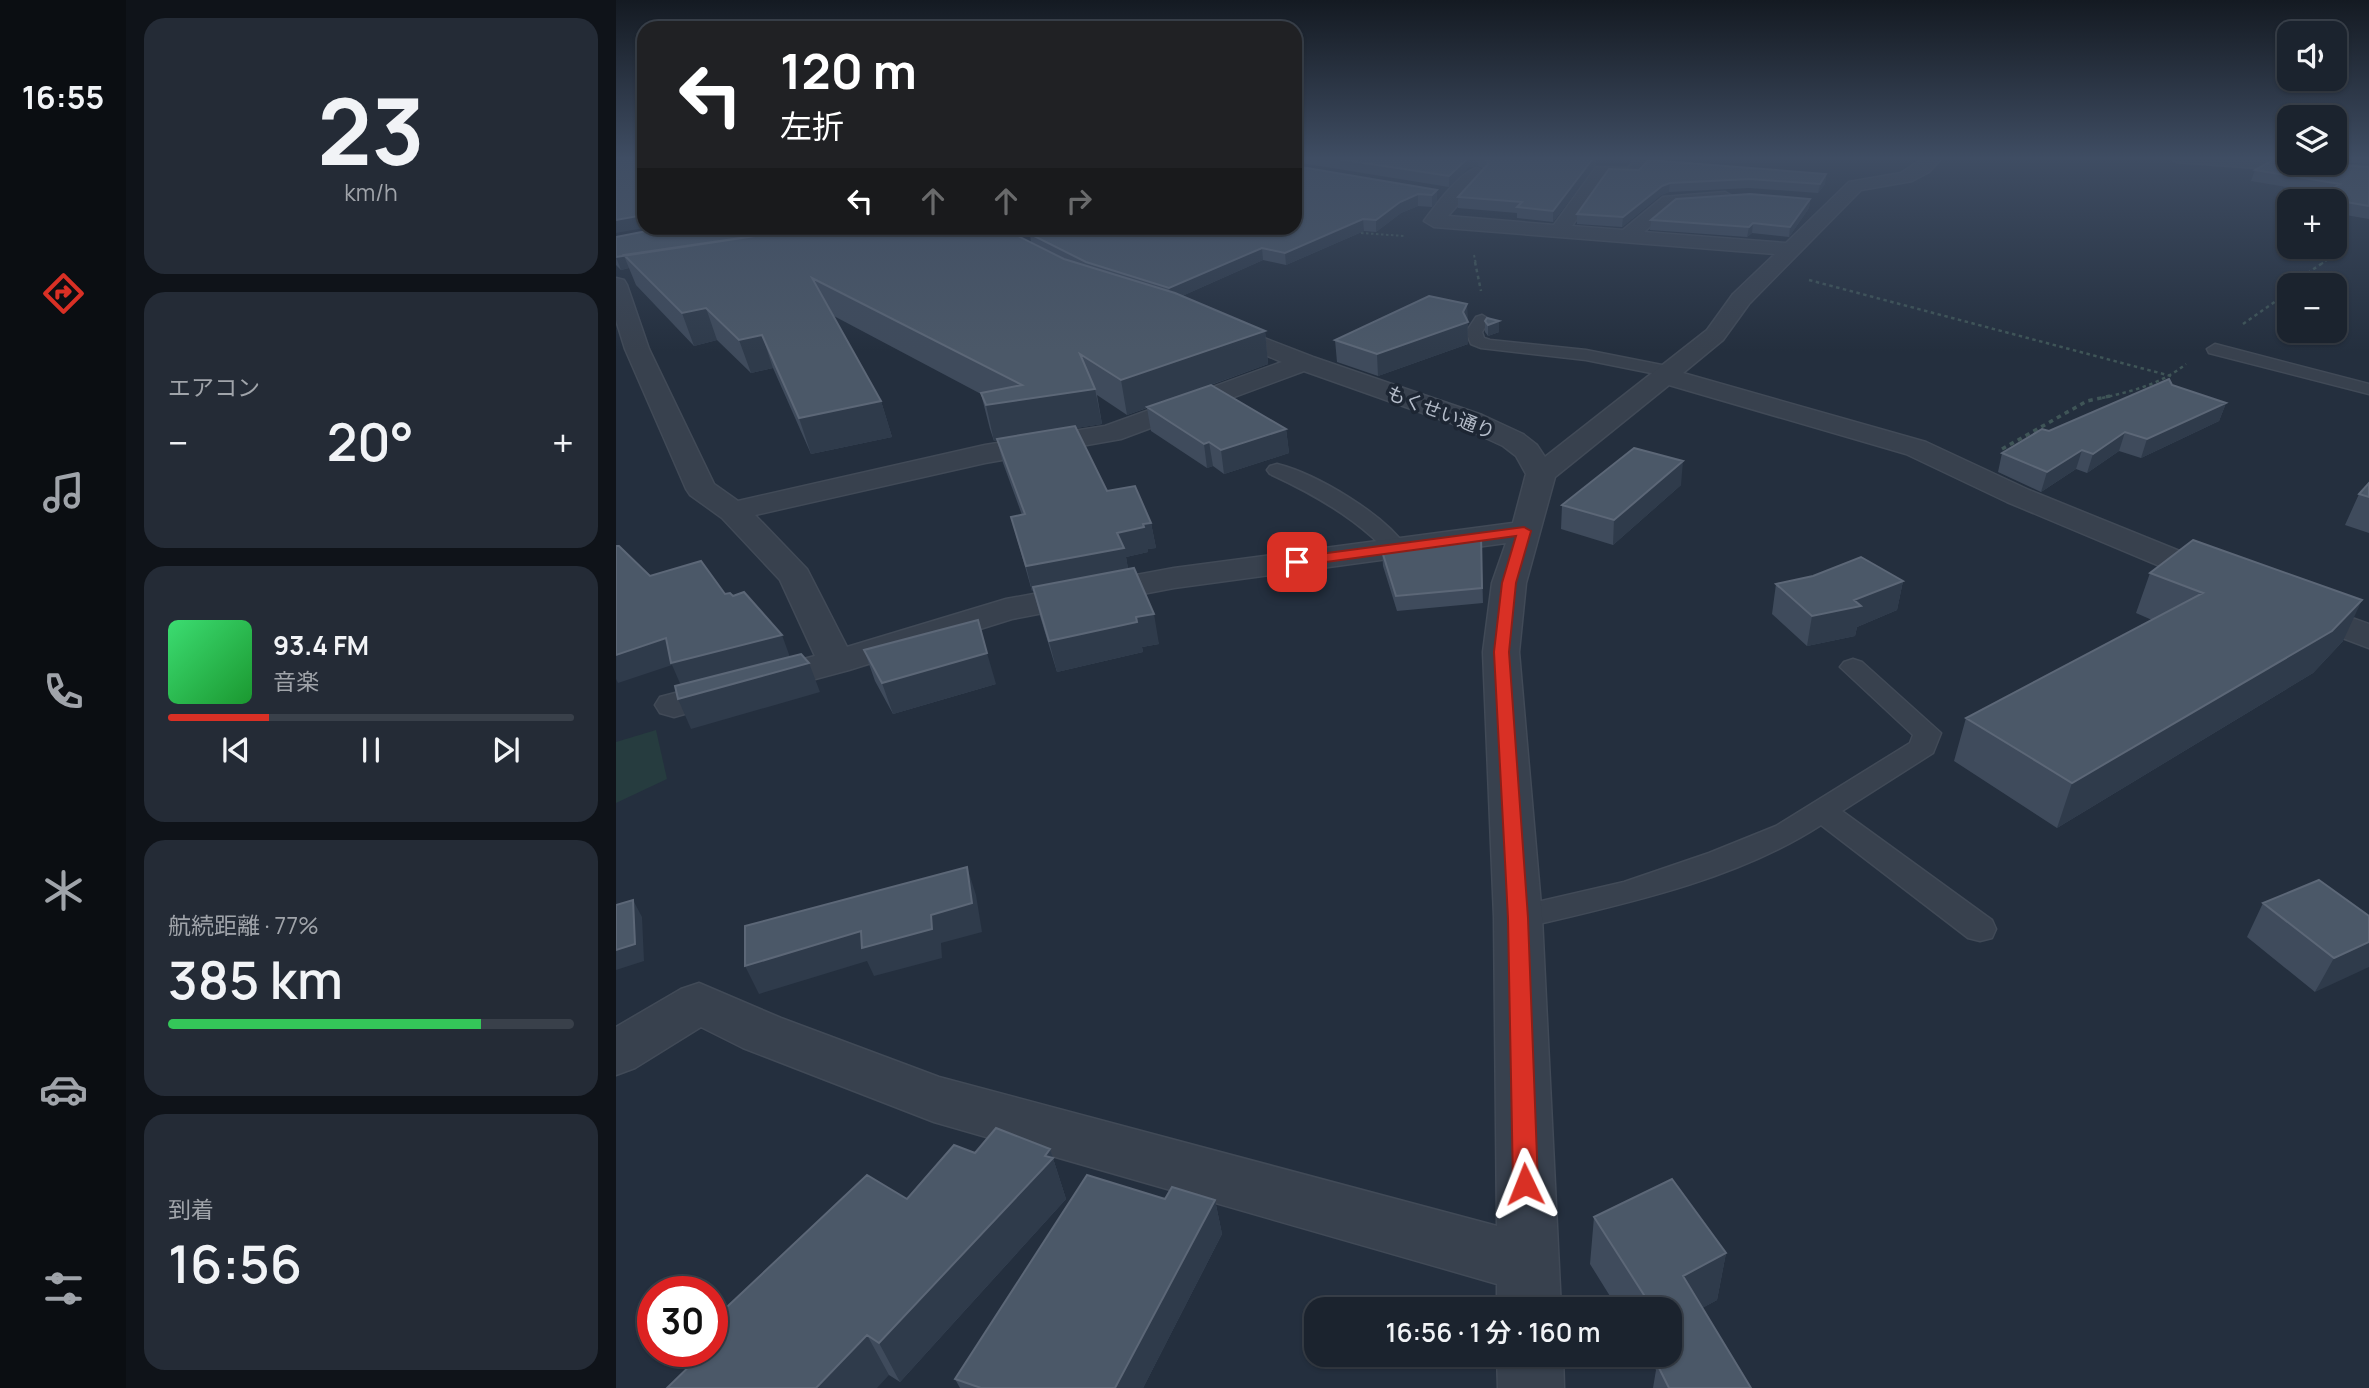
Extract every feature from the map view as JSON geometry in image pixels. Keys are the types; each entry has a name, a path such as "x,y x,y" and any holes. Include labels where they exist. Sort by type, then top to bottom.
{"street":[{"path":"1434,222 1791,249"},
{"path":"1558,232 1565,222"},
{"path":"1625,238 1644,222"},
{"path":"616,1053 699,1003 762,1033 934,1099 1528,1286 1518,918 1501,652 1509,583 1537,496 1541,474 1715,335 1741,299 1819,222"},
{"path":"620,281 637,349 701,489 733,511 795,576 836,662"},
{"name":"もくせい通り","path":"1185,316 1304,362 1472,421 1513,440 1527,451 1541,474"},
{"path":"733,511 985,454 1111,433 1304,362"},
{"path":"1668,374 1916,448 2018,496 2369,638"},
{"path":"674,705 836,662 1006,610 1174,578 1524,531"},
{"path":"1530,1367 1531,1388"}],"lane":[{"path":"1482,320 1474,332 1477,341 1492,347 1556,350 1616,359 1668,374"},
{"path":"2215,349 2369,389"},
{"path":"1277,470 1323,490 1357,512 1396,548"},
{"path":"1518,918 1628,892 1720,861 1787,833 1923,747 1927,733 1853,667"},
{"path":"1822,811 1980,929"}],"path":[{"path":"2307,273 2328,259"},
{"path":"1769,270 2171,376"},
{"path":"1964,470 2087,401 2134,391 2171,376 2200,355 2215,349 2216,342 2276,301 2277,294"}],"green space":[{"path":"656,730 667,779 616,803 616,742"}],"building":[{"path":"1302,222 1357,222 1285,253 1262,248 1169,288 1086,262 1032,235 1302,235"},
{"path":"1676,222 1794,222 1790,227 1753,223 1749,227"},
{"path":"637,233 637,235 762,235 616,257 616,237"},
{"path":"760,235 1016,235 1064,259 1175,293 1265,331 1121,380 1080,354 1095,389 986,405 981,393 1022,385 812,278 881,401 799,418 762,335 739,340 706,308 682,313 624,255"},
{"path":"1429,296 1467,304 1463,312 1468,322 1377,354 1335,340"},
{"path":"1487,318 1499,321 1488,325 1485,321"},
{"path":"2169,379 2172,385 2226,403 2147,439 2125,432 2093,454 2082,450 2047,472 2002,453 2042,429 2049,431"},
{"path":"1211,385 1286,429 1221,450 1209,442 1204,444 1147,407"},
{"path":"1075,426 1107,491 1135,486 1151,523 1117,533 1124,548 1026,566 1011,517 1025,514 997,439"},
{"path":"1634,448 1683,461 1614,520 1562,505"},
{"path":"2369,483 2369,497 2359,494"},
{"path":"1481,535 1482,588 1396,596 1382,551"},
{"path":"2193,540 2362,600 2332,631 2072,783 1966,718 2203,593 2150,573"},
{"path":"616,546 650,576 701,561 725,594 730,593 733,596 744,592 782,635 671,663 666,638 616,655"},
{"path":"1861,557 1903,581 1854,600 1861,606 1812,616 1776,584 1813,576"},
{"path":"1134,568 1154,614 1136,617 1137,622 1049,641 1033,587"},
{"path":"978,620 987,653 882,683 864,650"},
{"path":"801,654 809,663 678,699 675,686"},
{"path":"967,867 972,903 931,915 932,929 862,948 861,931 745,966 745,926"},
{"path":"2319,880 2369,916 2369,942 2334,958 2263,903"},
{"path":"633,900 635,944 616,950 616,905"},
{"path":"996,1128 1050,1149 1045,1156 1053,1158 879,1343 867,1335 816,1388 667,1388 689,1367 728,1367 728,1306 867,1175 907,1199 954,1145 975,1153"},
{"path":"1087,1175 1165,1199 1172,1187 1215,1200 1115,1388 981,1388 955,1379"},
{"path":"1672,1179 1726,1253 1683,1276 1751,1388 1669,1388 1658,1367 1682,1367 1682,1297 1645,1297 1594,1217"}],"route":[{"path":"1297,562 1524,531 1509,583 1501,652 1518,918 1525,1184"}]}
